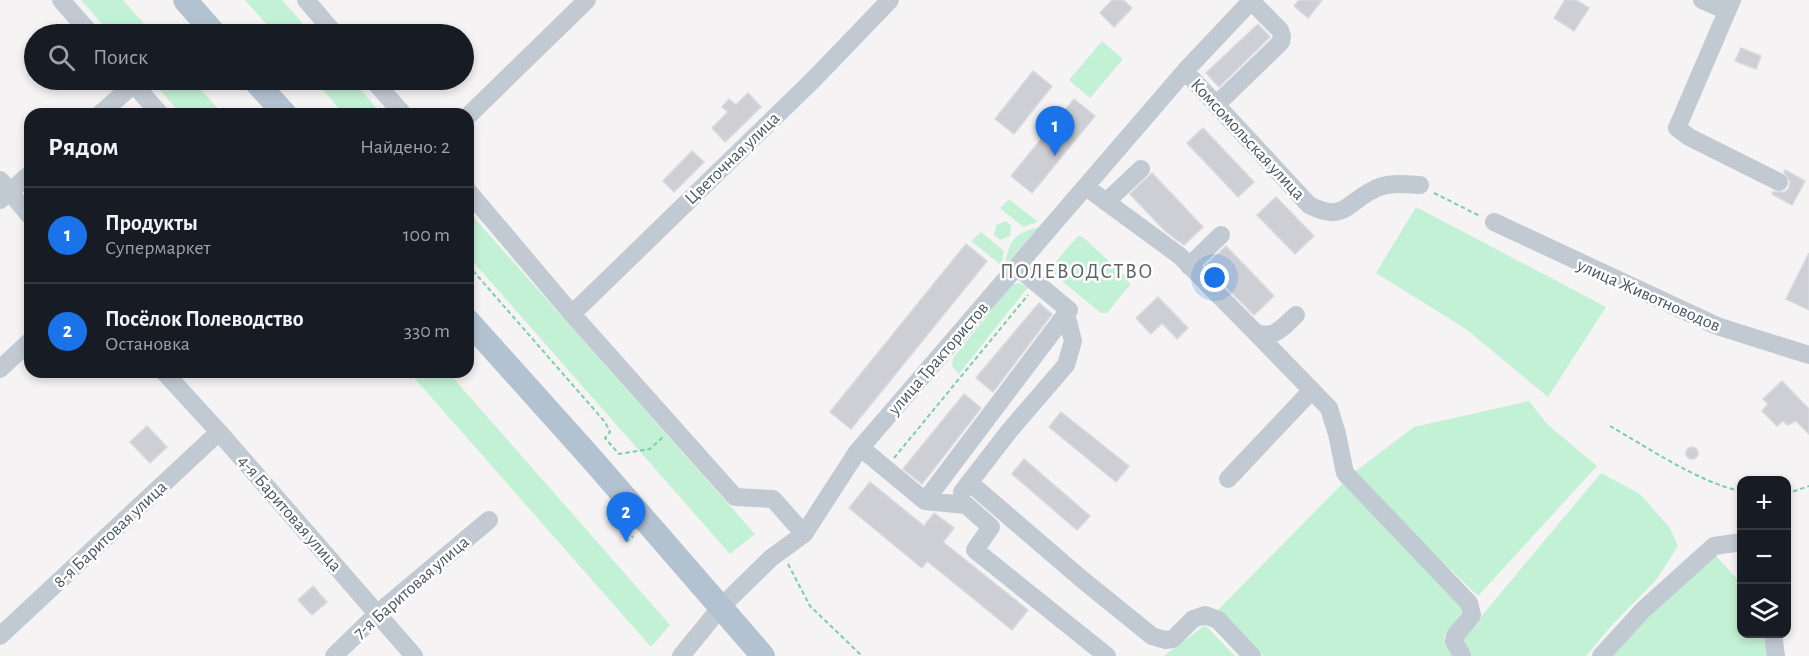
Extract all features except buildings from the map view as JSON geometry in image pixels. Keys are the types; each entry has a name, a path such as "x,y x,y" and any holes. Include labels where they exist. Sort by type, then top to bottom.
{"main road":[{"path":"185,0 206,24"},
{"path":"263,90 280,108"},
{"path":"474,328 763,656"}],"street":[{"path":"61,0 82,24"},
{"path":"306,0 326,24"},
{"path":"474,110 587,0"},
{"name":"Цветочная улица","path":"572,314 813,80 890,0"},
{"path":"1216,105 1281,42 1280,30 1252,0"},
{"name":"улица Трактористов","path":"681,656 721,607 771,558 804,534 861,448 1185,71 1252,0"},
{"path":"1702,0 1730,6 1677,128 1689,137 1779,182"},
{"name":"Комсомольская улица","path":"1185,71 1309,205 1328,212 1346,209 1373,189 1394,184 1420,185"},
{"path":"106,108 124,90"},
{"path":"139,90 155,108"},
{"path":"382,90 398,108"},
{"path":"1106,202 1141,169"},
{"path":"24,178 3,190 24,210"},
{"path":"1086,187 1178,254 1329,408 1345,472 1469,603 1472,615 1454,641 1462,656"},
{"path":"474,198 572,314 735,497 773,499 804,534"},
{"name":"улица Животноводов","path":"1494,222 1717,327 1809,356"},
{"path":"1189,266 1221,235"},
{"path":"925,501 1069,310 1017,267"},
{"path":"960,504 960,494 1065,365 1073,341 1066,314"},
{"path":"1255,332 1265,336 1271,335 1279,331 1296,315"},
{"path":"0,369 24,347"},
{"name":"4-я Баритовая улица","path":"170,378 414,656"},
{"path":"1228,480 1312,390"},
{"name":"8-я Баритовая улица","path":"0,636 219,432"},
{"path":"861,448 925,501 966,505 991,527 975,550 1107,656"},
{"path":"970,483 1152,636 1165,640 1173,639 1193,620 1205,615 1218,620 1252,656"},
{"name":"7-я Баритовая улица","path":"334,656 377,614 489,520"},
{"path":"1601,656 1643,610 1714,546 1737,543"},
{"path":"1774,638 1776,656"}],"path":[{"path":"1420,185 1494,222"},
{"path":"474,272 605,422 610,432 605,438 619,454 650,449 673,428"},
{"path":"885,468 1038,284"},
{"path":"1610,426 1686,469 1729,489 1737,490"},
{"path":"1791,493 1809,486"},
{"path":"771,558 787,562 810,606 862,656"}],"green space":[{"path":"81,0 123,0 144,24 102,24"},
{"path":"245,0 282,0 303,24 266,24"},
{"path":"1102,41 1123,59 1090,98 1069,80"},
{"path":"160,90 201,90 218,108 176,108"},
{"path":"323,90 361,90 377,108 339,108"},
{"path":"1009,199 1038,222 1023,227 1000,208"},
{"path":"1416,207 1606,307 1548,397 1466,329 1376,273"},
{"path":"474,218 755,534 730,554 474,263"},
{"path":"1006,221 1011,226 1010,236 1000,240 994,235 996,225"},
{"path":"1039,227 1005,265 1008,250 1014,239 1024,232"},
{"path":"981,232 1004,251 1001,265 971,241"},
{"path":"1078,236 1083,237 1127,278 1130,285 1107,313 1101,313 1052,273 1052,266"},
{"path":"1019,283 1028,287 959,374 952,366 953,358 1013,284"},
{"path":"414,378 453,378 670,625 651,647"},
{"path":"1529,401 1547,424 1597,466 1478,596 1352,474 1414,427"},
{"path":"1601,473 1640,494 1670,528 1678,546 1656,580 1612,625 1586,656 1470,656 1463,638"},
{"path":"1343,483 1465,607 1444,637 1453,656 1263,656 1216,612"},
{"path":"1715,555 1737,579 1737,638 1766,638 1768,656 1613,656 1645,620"},
{"path":"1205,625 1235,656 1164,656"}],"place":[{"name":"Продукты","path":"1055,156"},
{"name":"Посёлок Полеводство","path":"626,542"}],"district":[{"name":"ПОЛЕВОДСТВО","path":"1077,271"}]}
